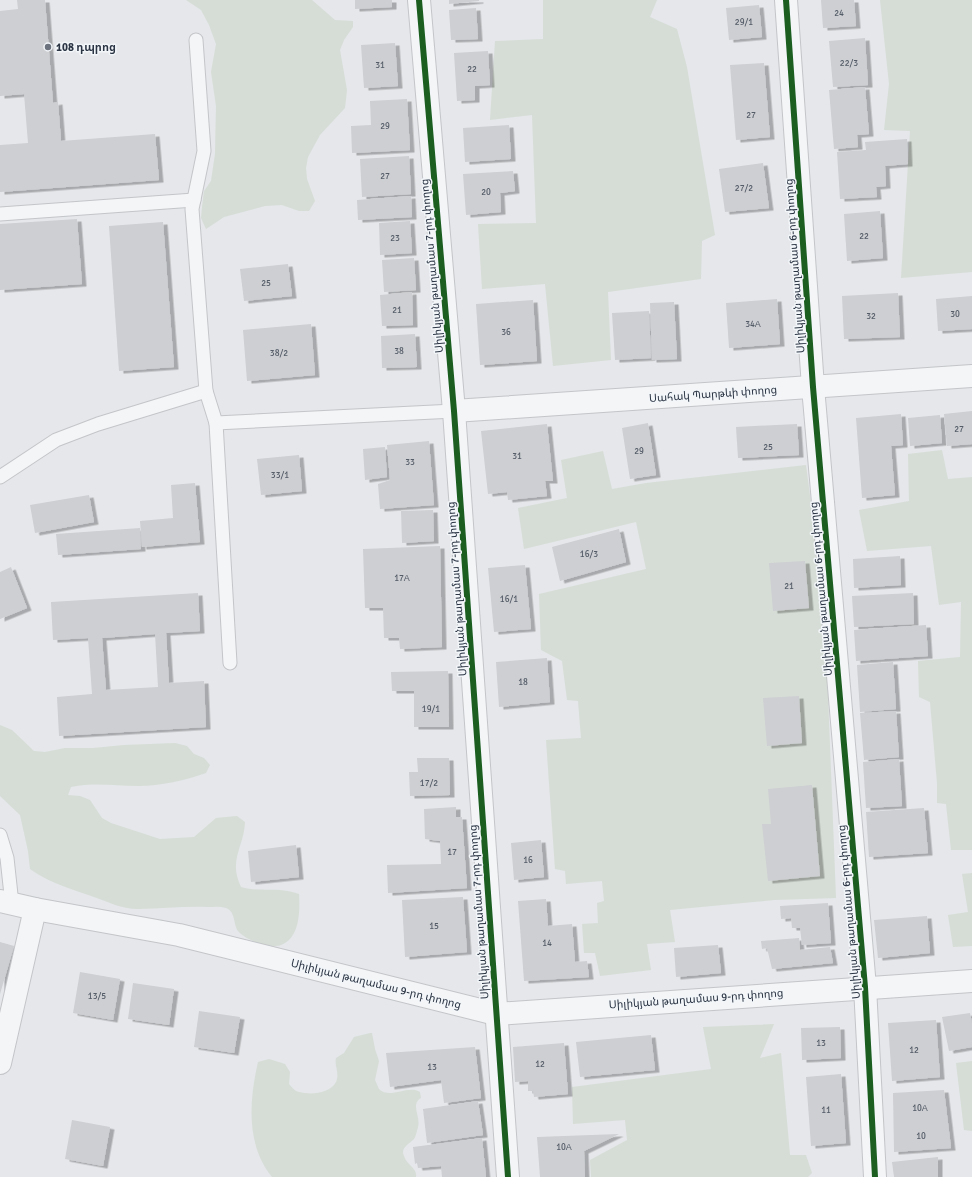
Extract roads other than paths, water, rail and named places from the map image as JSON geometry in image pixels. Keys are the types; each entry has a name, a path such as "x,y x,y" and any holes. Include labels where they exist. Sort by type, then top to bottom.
{"street":[{"name":"Սիլիկյան թաղամաս 7-րդ փողոց","path":"419,0 454,411 508,1177"},
{"name":"Սիլիկյան թաղամաս 6-րդ փողոց","path":"786,0 813,387 866,987 875,1177"},
{"name":"Սահակ Պարթևի փողոց","path":"454,411 972,376"},
{"name":"Սիլիկյան թաղամաս 9-րդ փողոց","path":"6,902 35,909 179,935 496,1014 866,987 972,981"},
{"path":"0,1064 35,909"}],"lane":[{"path":"196,40 204,151 192,209 206,391 216,423 230,663"},
{"path":"0,214 194,200"},
{"path":"0,477 56,440 98,424 206,391"},
{"path":"216,423 454,411"},
{"path":"0,835 7,858 6,902"}],"place":[{"name":"108 դպրոց","path":"48,47"}]}
